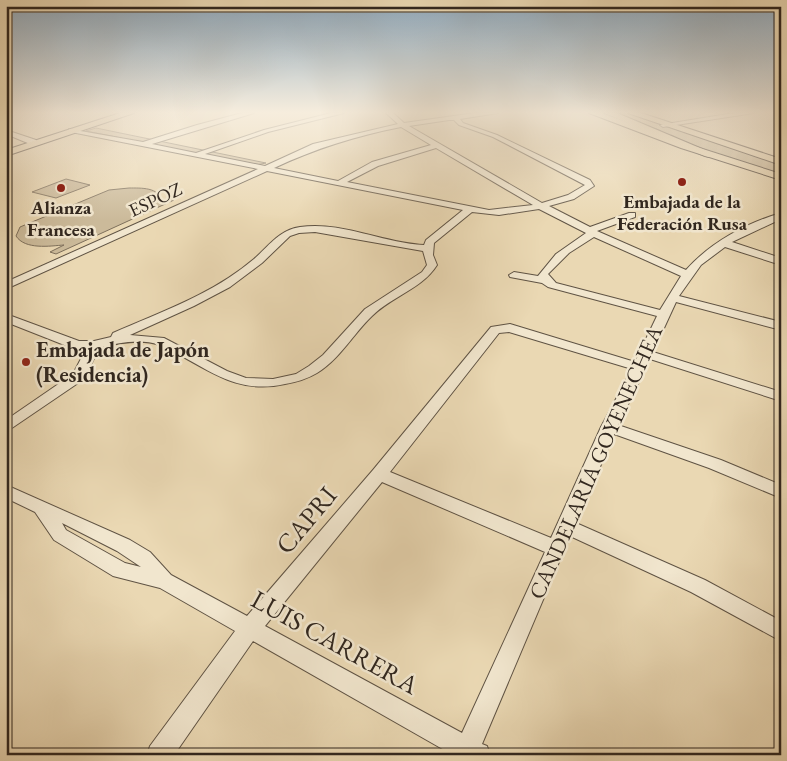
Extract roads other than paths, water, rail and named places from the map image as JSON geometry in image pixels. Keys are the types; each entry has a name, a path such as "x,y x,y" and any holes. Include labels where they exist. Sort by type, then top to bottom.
{"highway":[{"path":"695,149 709,154"}],"main road":[{"path":"694,149 781,177"},
{"path":"738,149 781,162"}],"street":[{"path":"162,149 469,210 502,213 541,206 588,188 590,184 520,149"},
{"path":"196,155 215,149"},
{"name":"ESPOZ","path":"6,286 262,168 312,149"},
{"path":"338,184 375,164 426,149"},
{"path":"443,149 541,206 591,232 688,276"},
{"path":"6,318 69,343 94,344 109,340 132,338 160,342 222,374 245,382 273,383 300,377 328,358 369,312 426,274 432,265 428,248 432,238 469,210"},
{"path":"545,280 544,274 556,258 573,244 591,232 632,215"},
{"name":"CANDELARIA GOYENECHEA","path":"470,752 555,548 609,427 643,360 662,314 698,262 724,243 781,216"},
{"path":"109,340 232,280 258,261 280,238 293,231 311,229 333,231 405,247 428,248"},
{"path":"724,243 781,262"},
{"path":"514,275 545,280 552,285 662,314"},
{"path":"672,298 781,326"},
{"path":"156,318 160,342"},
{"name":"CAPRI","path":"158,755 250,628 379,474 490,334 502,328 520,331 643,360"},
{"path":"6,427 79,376 94,344"},
{"path":"643,360 781,396"},
{"path":"609,427 715,464 781,492"},
{"path":"379,474 555,548"},
{"name":"LUIS CARRERA","path":"6,491 42,509 60,535 120,570 165,581 470,752"},
{"path":"566,526 698,586 781,632"}],"tunnel":[{"path":"721,149 781,169"}],"place":[{"name":"Embajada de la Federación Rusa","path":"682,182"},
{"name":"Alianza Francesa","path":"61,188"},
{"name":"Embajada de Japón (Residencia)","path":"26,362"}]}
